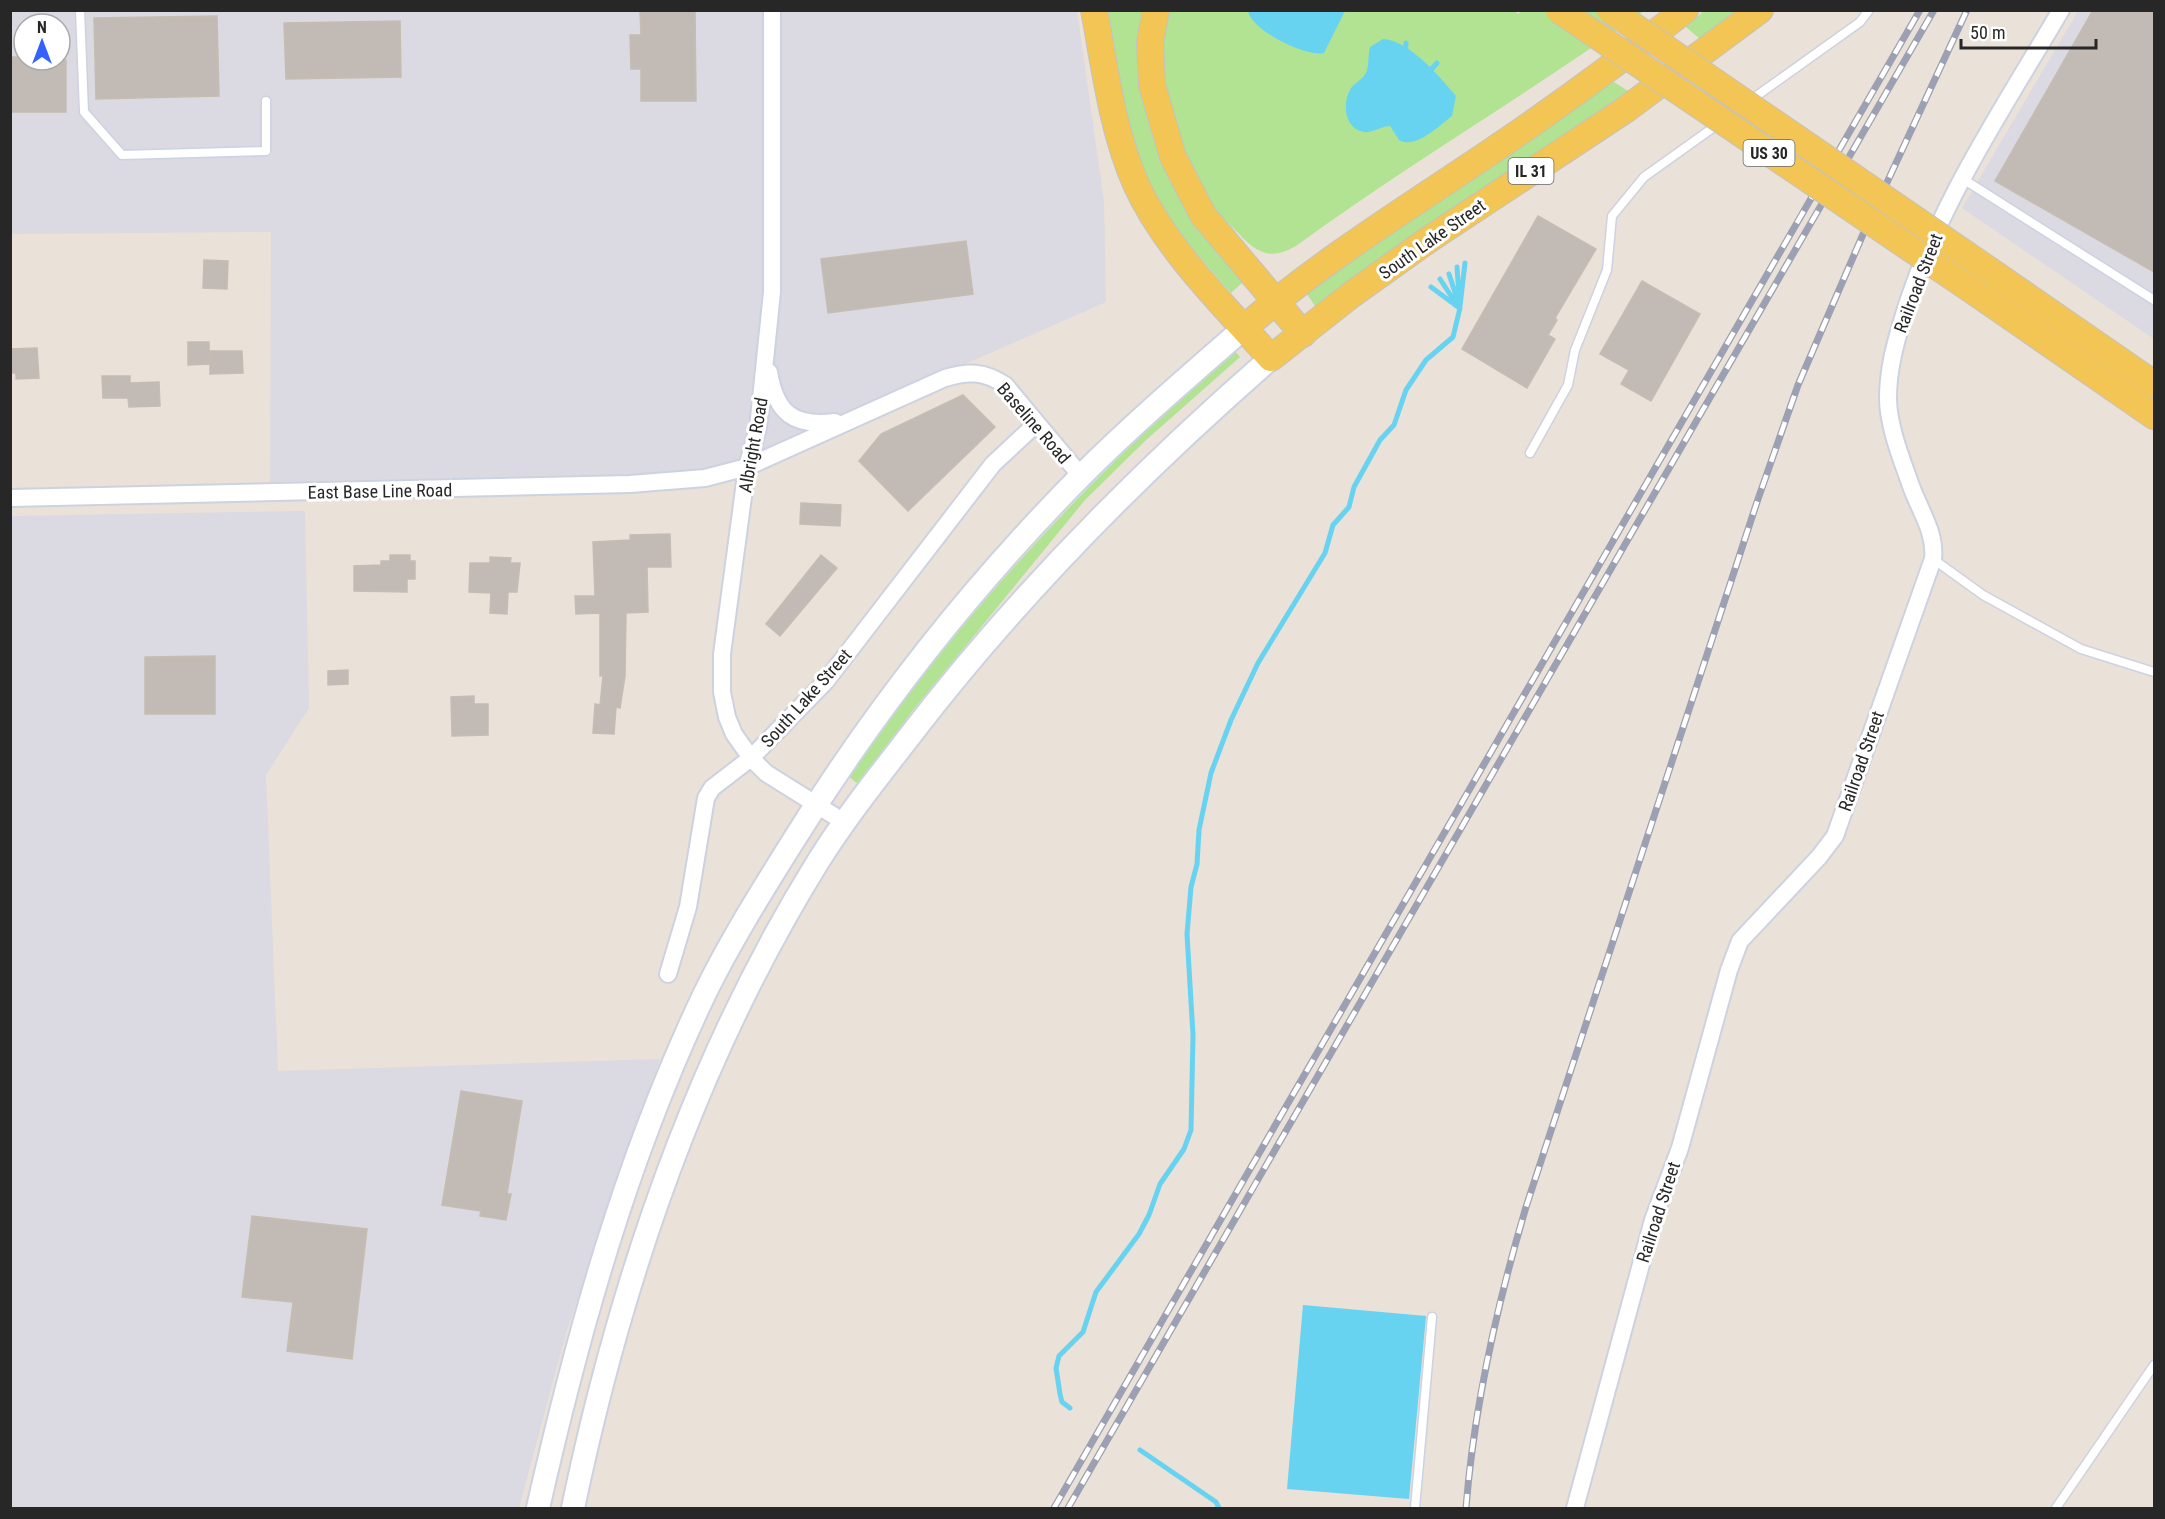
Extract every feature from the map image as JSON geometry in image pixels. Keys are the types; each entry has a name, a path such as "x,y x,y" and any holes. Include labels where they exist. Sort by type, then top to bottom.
{"main road":[{"path":"1094,10 1115,116 1125,156 1136,184 1164,232 1271,358"},
{"path":"1156,10 1150,42 1152,85 1173,157 1203,215 1277,300 1303,334"},
{"name":"US 30","path":"1559,10 2154,416"},
{"name":"US 30","path":"1610,10 2154,384"},
{"name":"IL 31","path":"538,1509 569,1377 589,1308 649,1125 719,966 744,920 816,804 892,694 941,632 1081,476 1244,328 1277,300 1386,220 1596,79 1685,10"},
{"name":"South Lake Street","path":"844,822 994,630 1123,493 1271,358 1351,295 1428,240 1625,110 1760,10"},
{"name":"IL 31","path":"573,1509 619,1323 656,1208 684,1133 729,1029 762,963 789,912 844,822"}],"street":[{"name":"Albright Road","path":"772,10 772,292 767,358 758,428 747,466 721,678 727,717 734,734 751,758 766,773 844,822"},
{"name":"Railroad Street","path":"1575,1509 1653,1220 1680,1148 1729,970 1740,941 1820,857 1835,836 1933,559 1935,543 1911,486 1888,400 1892,355 1913,286 1963,179 2061,10"},
{"name":"Baseline Road","path":"767,358 772,392 783,412 800,421 816,424 850,420"},
{"name":"Baseline Road","path":"747,466 945,378 980,372 992,376 1005,385 1081,476"},
{"name":"South Lake Street","path":"668,974 688,907 706,798 712,788 751,758 826,681 993,464 1036,424"},
{"name":"East Base Line Road","path":"10,498 630,484 705,478 747,466"}],"lane":[{"path":"80,10 84,112 122,155 266,152 266,101"},
{"path":"1738,110 1860,22 1869,10"},
{"path":"1530,453 1568,385 1575,350 1607,270 1612,216 1644,177 1729,117"},
{"path":"1963,179 2154,300"},
{"path":"1933,559 1983,595 2081,649 2154,672"},
{"path":"1415,1509 1432,1317"},
{"path":"2056,1509 2154,1365"}],"shaded area":[{"path":"10,11 1077,11 1104,201 1106,302 768,451 705,473 270,482 271,232 11,234"},
{"path":"2078,11 2154,11 2154,339 1962,208"},
{"path":"305,511 309,708 266,775 278,1071 660,1059 566,1333 519,1508 11,1508 10,516"}],"green space":[{"path":"1513,10 1518,14 1523,10 1644,11 1286,251 1261,252 1248,243 1211,204 1193,176 1175,131 1165,80 1164,32 1168,11"},
{"path":"1106,11 1145,11 1142,89 1147,117 1155,143 1179,193 1193,216 1243,282 1231,293 1175,225 1148,179 1127,117"},
{"path":"1704,11 1741,11 1702,41 1685,26"},
{"path":"1612,81 1630,92 1315,306 1307,294 1311,290"},
{"path":"1235,351 1240,357 1145,441 1085,500 914,709 858,784 848,776 890,718 980,605 1028,552 1128,448"}],"water":[{"path":"1248,10 1345,11 1324,53 1315,53 1292,46 1268,34 1251,18"},
{"path":"1383,39 1393,41 1413,52 1456,96 1452,116 1427,135 1412,142 1399,140 1390,126 1370,132 1360,131 1354,127 1347,116 1348,94 1366,73 1370,47"},
{"path":"1303,1305 1426,1316 1409,1499 1287,1489"}],"building":[{"path":"640,10 695,10 696,101 641,101 641,69 631,69 630,35 641,35"},
{"path":"2093,10 2154,10 2154,272 1995,181"},
{"path":"217,16 219,96 96,99 94,18"},
{"path":"400,21 401,77 286,79 284,23"},
{"path":"10,57 12,57 12,72 66,72 66,112 10,112"},
{"path":"1538,216 1596,249 1555,318 1557,320 1548,335 1555,339 1527,388 1462,349"},
{"path":"966,241 973,294 828,313 821,259"},
{"path":"204,260 228,261 227,289 203,288"},
{"path":"1642,281 1700,314 1651,401 1621,384 1629,370 1600,354"},
{"path":"188,342 209,342 209,364 188,365"},
{"path":"37,348 39,378 16,379 16,373 10,373 10,349"},
{"path":"210,351 242,351 243,373 210,374"},
{"path":"102,376 130,376 130,383 159,382 160,406 129,407 128,398 103,398"},
{"path":"963,395 995,427 908,511 859,461 881,434"},
{"path":"801,503 841,505 840,526 800,524"},
{"path":"670,534 671,567 647,567 648,612 626,613 625,676 620,708 616,707 614,734 593,733 595,704 600,705 603,676 600,676 600,613 576,614 575,596 595,596 593,542 630,540 630,535"},
{"path":"390,555 410,555 410,561 415,561 415,579 407,579 407,592 354,591 354,566 381,565 381,561 390,561"},
{"path":"821,555 837,568 780,636 766,624"},
{"path":"490,557 511,558 510,563 520,563 517,592 508,592 507,614 490,613 491,593 469,592 470,563 490,563"},
{"path":"215,656 215,714 145,714 145,657"},
{"path":"348,670 348,684 328,685 328,671"},
{"path":"474,696 474,704 488,704 488,735 452,736 451,697"},
{"path":"461,1091 522,1101 507,1194 511,1194 506,1220 480,1216 481,1211 442,1205"},
{"path":"252,1216 367,1229 352,1359 287,1351 293,1302 242,1297"}],"waterway":[{"path":"1405,56 1406,43"},
{"path":"1428,73 1437,63"},
{"path":"1460,306 1465,263"},
{"path":"1457,267 1459,295"},
{"path":"1070,1408 1062,1402 1060,1394 1056,1368 1059,1356 1083,1332 1096,1292 1139,1234 1149,1215 1160,1184 1184,1149 1191,1130 1193,1035 1187,934 1191,887 1197,864 1199,830 1211,773 1231,720 1258,663 1325,553 1333,525 1349,507 1354,487 1380,440 1394,425 1406,390 1426,360 1453,337 1460,308 1449,274"},
{"path":"1440,279 1455,302"},
{"path":"1431,287 1458,307"},
{"path":"1140,1450 1216,1502 1219,1508"}],"railway":[{"path":"1054,1508 1920,10"},
{"path":"1068,1508 1934,10"},
{"path":"1466,1508 1475,1432 1488,1356 1526,1207 1757,502 1798,385 1864,232 1967,10"}]}
